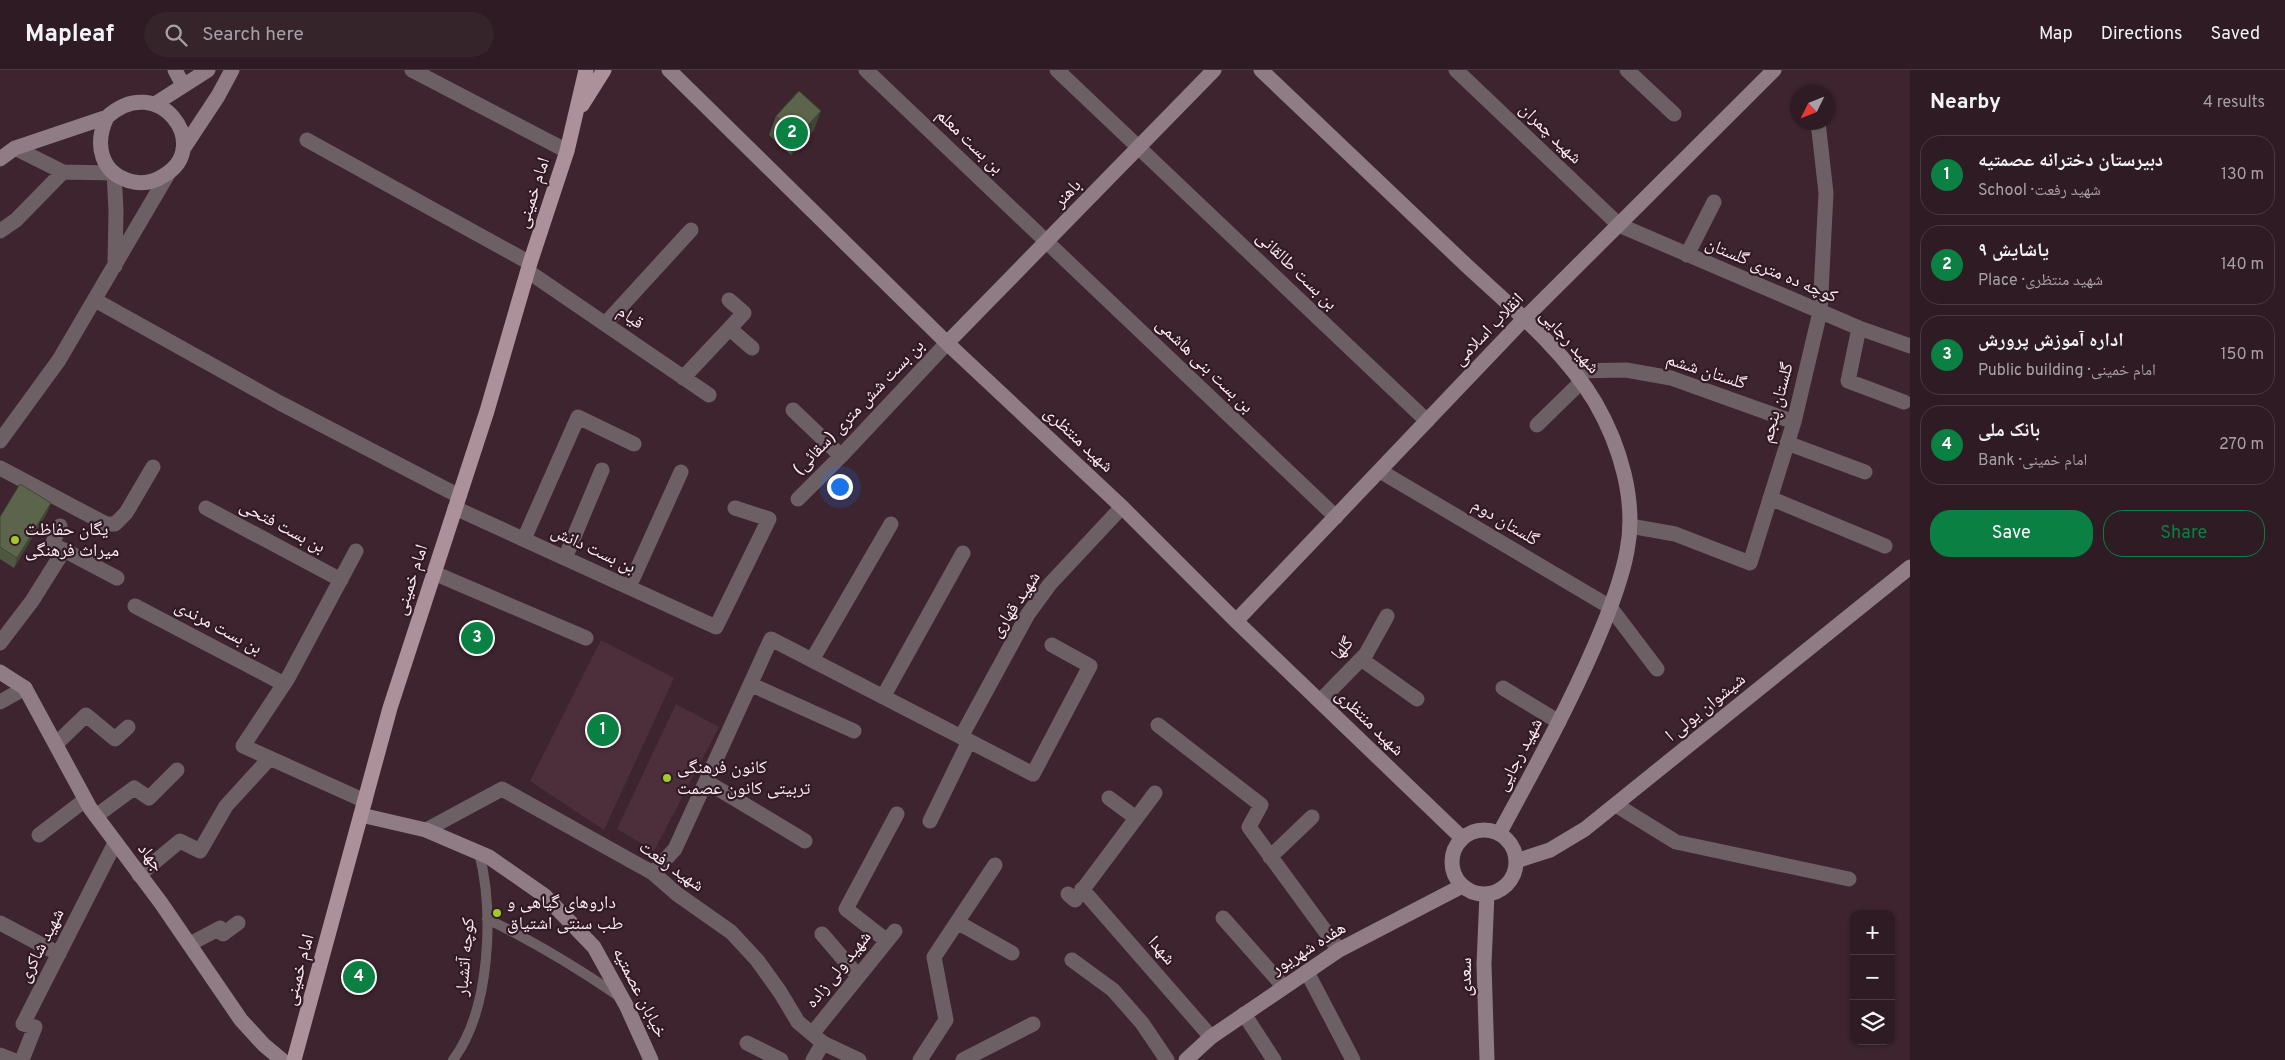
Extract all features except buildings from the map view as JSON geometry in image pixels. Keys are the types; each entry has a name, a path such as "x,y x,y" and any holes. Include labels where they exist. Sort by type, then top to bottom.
{"main road":[{"name":"امام خمینی","path":"294,1060 390,708 567,152 586,70"},
{"path":"576,114 604,70"}],"street":[{"path":"175,70 183,85"},
{"path":"158,102 208,70"},
{"path":"0,441 59,360 168,174 177,163 182,149 218,96 232,70"},
{"path":"412,70 567,152"},
{"name":"شهید منتظری","path":"669,70 948,343 1122,507 1236,621 1462,838"},
{"name":"بن بست معلم","path":"866,70 1047,242"},
{"name":"بن بست طالقانی","path":"1057,70 1427,421"},
{"name":"باهنر","path":"948,343 1214,70"},
{"name":"شهید رجایی","path":"1261,70 1524,319 1578,377 1611,432 1623,470 1630,526 1627,551 1610,607 1577,688 1499,834"},
{"name":"شهید چمران","path":"1456,70 1619,225"},
{"path":"1627,70 1674,114"},
{"name":"انقلاب اسلامی","path":"1236,621 1524,319 1774,70"},
{"path":"168,174 155,181 141,183 127,180 114,173 104,161 99,146 100,131 106,116 116,106 130,100 144,99 158,102 170,110 179,121 183,135 182,149"},
{"path":"0,159 15,148 106,116"},
{"name":"گلستان پنجم","path":"1630,526 1676,534 1750,563 1794,422 1820,312 1826,193 1819,130"},
{"name":"قیام","path":"307,140 530,268 605,324 709,395"},
{"path":"15,148 63,172 114,173"},
{"path":"0,231 16,220 63,172"},
{"path":"114,173 116,210 115,267"},
{"path":"1687,255 1714,202"},
{"name":"کوچه ده متری گلستان","path":"1619,225 1820,312 1910,346"},
{"path":"605,324 691,230"},
{"name":"بن بست بنی هاشمی","path":"1047,242 1336,517"},
{"name":"بن بست دانش","path":"95,300 524,539 716,627 770,519 735,508"},
{"path":"683,378 744,313 729,300"},
{"path":"730,328 752,348"},
{"path":"1859,328 1848,381 1904,402"},
{"name":"بن بست شش متری (سقائی)","path":"798,499 948,343"},
{"name":"گلستان ششم","path":"1578,377 1626,370 1671,378 1794,422"},
{"path":"1537,425 1578,377"},
{"path":"794,410 841,456"},
{"path":"524,539 578,417 634,444"},
{"path":"1787,443 1865,472"},
{"path":"0,468 106,524 115,524 126,513 153,467"},
{"path":"565,558 602,470"},
{"name":"گلستان دوم","path":"1380,471 1610,607"},
{"path":"629,587 681,472"},
{"path":"1770,498 1885,546"},
{"name":"شهید قهاری","path":"930,821 965,739 1028,614 1050,584 1122,507"},
{"name":"بن بست فتحی","path":"206,508 341,580"},
{"path":"812,660 891,524"},
{"path":"60,526 52,545 118,578"},
{"path":"0,643 32,601 64,550"},
{"path":"356,551 284,684 243,746 363,808"},
{"path":"883,697 963,554"},
{"name":"شیشوان یولی ا","path":"1516,861 1550,850 1585,829 1910,567"},
{"path":"434,573 586,638"},
{"name":"بن بست مرندی","path":"135,606 284,684"},
{"path":"1610,607 1657,669"},
{"name":"گلها","path":"1320,702 1361,659 1387,616"},
{"path":"653,873 675,849 752,685 771,639 1033,774 1090,666 1052,645"},
{"path":"1361,659 1417,698"},
{"name":"جهاد","path":"0,672 25,688 85,800 96,816 190,944 241,1020 264,1045 282,1060"},
{"path":"752,685 854,731"},
{"path":"0,702 25,688"},
{"path":"1503,688 1559,722"},
{"path":"56,744 86,715 115,739 128,727"},
{"path":"1158,725 1261,805 1249,827 1339,950"},
{"path":"139,875 180,842 200,851 226,806 268,759"},
{"path":"96,816 134,788 149,798 177,770"},
{"path":"707,782 804,842"},
{"name":"شهید رفعت","path":"426,830 502,789 653,873 678,894 731,932 757,960 798,1022 818,1038 859,1060"},
{"path":"1109,798 1136,818 1155,794"},
{"path":"39,835 85,800"},
{"path":"1616,805 1676,842 1849,879"},
{"name":"خیابان عصمتیه","path":"363,808 426,830 479,852 545,896 594,947 623,999 651,1060"},
{"name":"شهید ولی زاده","path":"813,1060 818,1038 858,976 891,936 846,909 897,814"},
{"path":"1270,856 1312,817"},
{"name":"شهدا","path":"1136,818 1075,892 1211,1037"},
{"path":"1486,830 1499,834 1509,842 1516,861 1510,880 1500,889 1487,894 1474,892 1462,886 1454,874 1452,862 1454,849 1462,838 1473,832 1486,830"},
{"name":"شهید شاکری","path":"22,1060 35,1027 23,1024 115,843"},
{"path":"920,1060 946,1020 934,957 995,865"},
{"name":"هفده شهریور","path":"1187,1060 1211,1037 1339,950 1462,886"},
{"name":"سعدی","path":"1487,894 1484,964 1487,1060"},
{"path":"1223,918 1284,987"},
{"path":"957,922 1012,953"},
{"path":"0,923 59,954"},
{"path":"190,944 220,928 223,934 238,923"},
{"path":"822,934 858,976"},
{"path":"1072,960 1113,990 1142,1024 1167,1060"},
{"path":"1307,972 1353,1060"},
{"path":"1244,1014 1274,1060"},
{"path":"963,1060 1033,1024"},
{"path":"747,1043 781,1060"},
{"path":"0,1055 13,1060"}],"lane":[{"name":"کوچه آتشبار","path":"454,1060 462,1048 482,992 487,919 484,874 479,852"},
{"path":"487,919 534,941 570,962 623,999"}],"shaded area":[{"path":"601,640 674,678 604,830 530,781"},
{"name":"کانون فرهنگی تربیتی کانون عصمت","path":"676,704 719,727 654,851 617,829"}],"place":[{"name":"یاشایش ۹","path":"792,133"},
{"name":"یگان حفاظت میراث فرهنگی","path":"15,540"},
{"name":"اداره آموزش پرورش","path":"477,638"},
{"name":"دبیرستان دخترانه عصمتیه","path":"603,730"},
{"name":"کانون فرهنگی تربیتی کانون عصمت","path":"667,778"},
{"name":"داروهای گیاهی و طب سنتی اشتیاق","path":"497,913"},
{"name":"بانک ملی","path":"359,977"}]}
